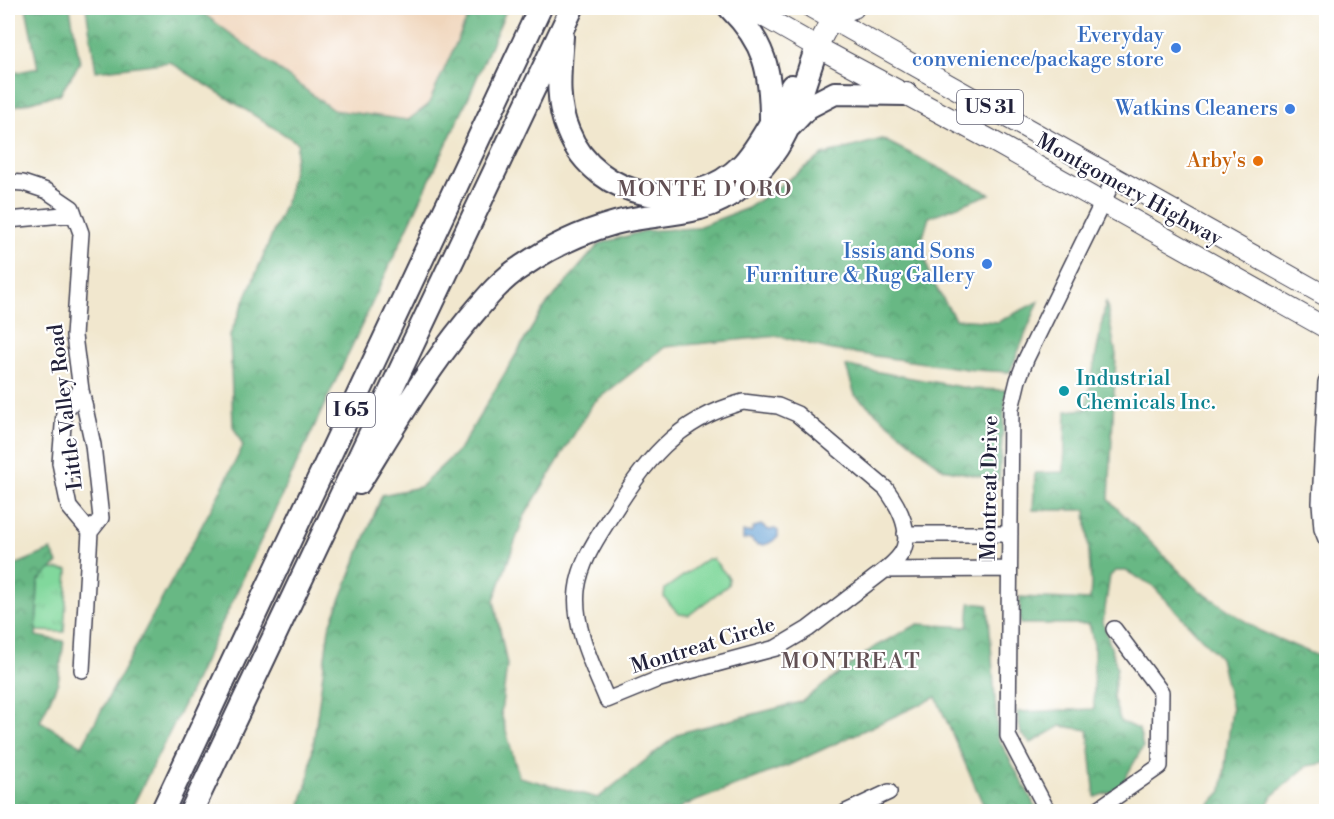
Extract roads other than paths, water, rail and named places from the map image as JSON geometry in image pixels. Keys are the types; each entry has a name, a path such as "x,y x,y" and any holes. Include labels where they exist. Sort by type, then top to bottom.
{"highway":[{"name":"I 65","path":"162,812 540,8"},
{"path":"730,8 747,25 766,63 779,125"},
{"name":"I 65","path":"190,812 567,16"},
{"path":"567,16 559,89 567,131 576,148 599,174 626,190 641,194 682,195 709,187 743,164 779,125 835,93 906,94"},
{"path":"298,583 404,410 447,346 484,300 519,268 558,244 612,224 700,208 738,189 776,149 779,125 817,47"}],"main road":[{"name":"Montgomery Highway","path":"749,8 1326,328"},
{"name":"Montgomery Highway","path":"812,8 1326,296"},
{"path":"817,47 832,19 854,8"}],"street":[{"name":"Montreat Drive","path":"1048,812 1008,736 1011,409 1018,380 1030,350 1115,177"},
{"path":"8,182 23,183 47,191 72,208 74,214 8,220"},
{"name":"Little Valley Road","path":"74,214 81,233 74,336 81,390 93,445 100,518 90,532 82,670"},
{"path":"1326,382 1320,503 1322,529 1326,539"},
{"path":"81,390 64,413 60,463 69,507 90,532"},
{"name":"Montreat Circle","path":"743,402 778,406 796,414 886,489 897,503 905,534 904,548 897,560 808,629 776,648 656,680 607,700 585,646 577,611 577,590 588,555 636,477 658,450 704,416 743,402"},
{"path":"905,534 1010,534"},
{"path":"885,570 1009,568"},
{"path":"1094,812 1160,766 1161,692 1114,629"},
{"path":"846,812 889,792"}],"water":[{"path":"761,525 769,530 778,531 778,537 764,545 757,544 751,539 743,540 743,532 751,532 754,527"}],"place":[{"name":"Everyday convenience/package store","path":"1176,48"},
{"name":"Watkins Cleaners","path":"1290,109"},
{"name":"Arby's","path":"1258,161"},
{"name":"Issis and Sons Furniture & Rug Gallery","path":"987,264"},
{"name":"Industrial Chemicals Inc.","path":"1064,391"}],"district":[{"name":"MONTE D'ORO","path":"705,189"},
{"name":"MONTREAT","path":"851,661"}]}
